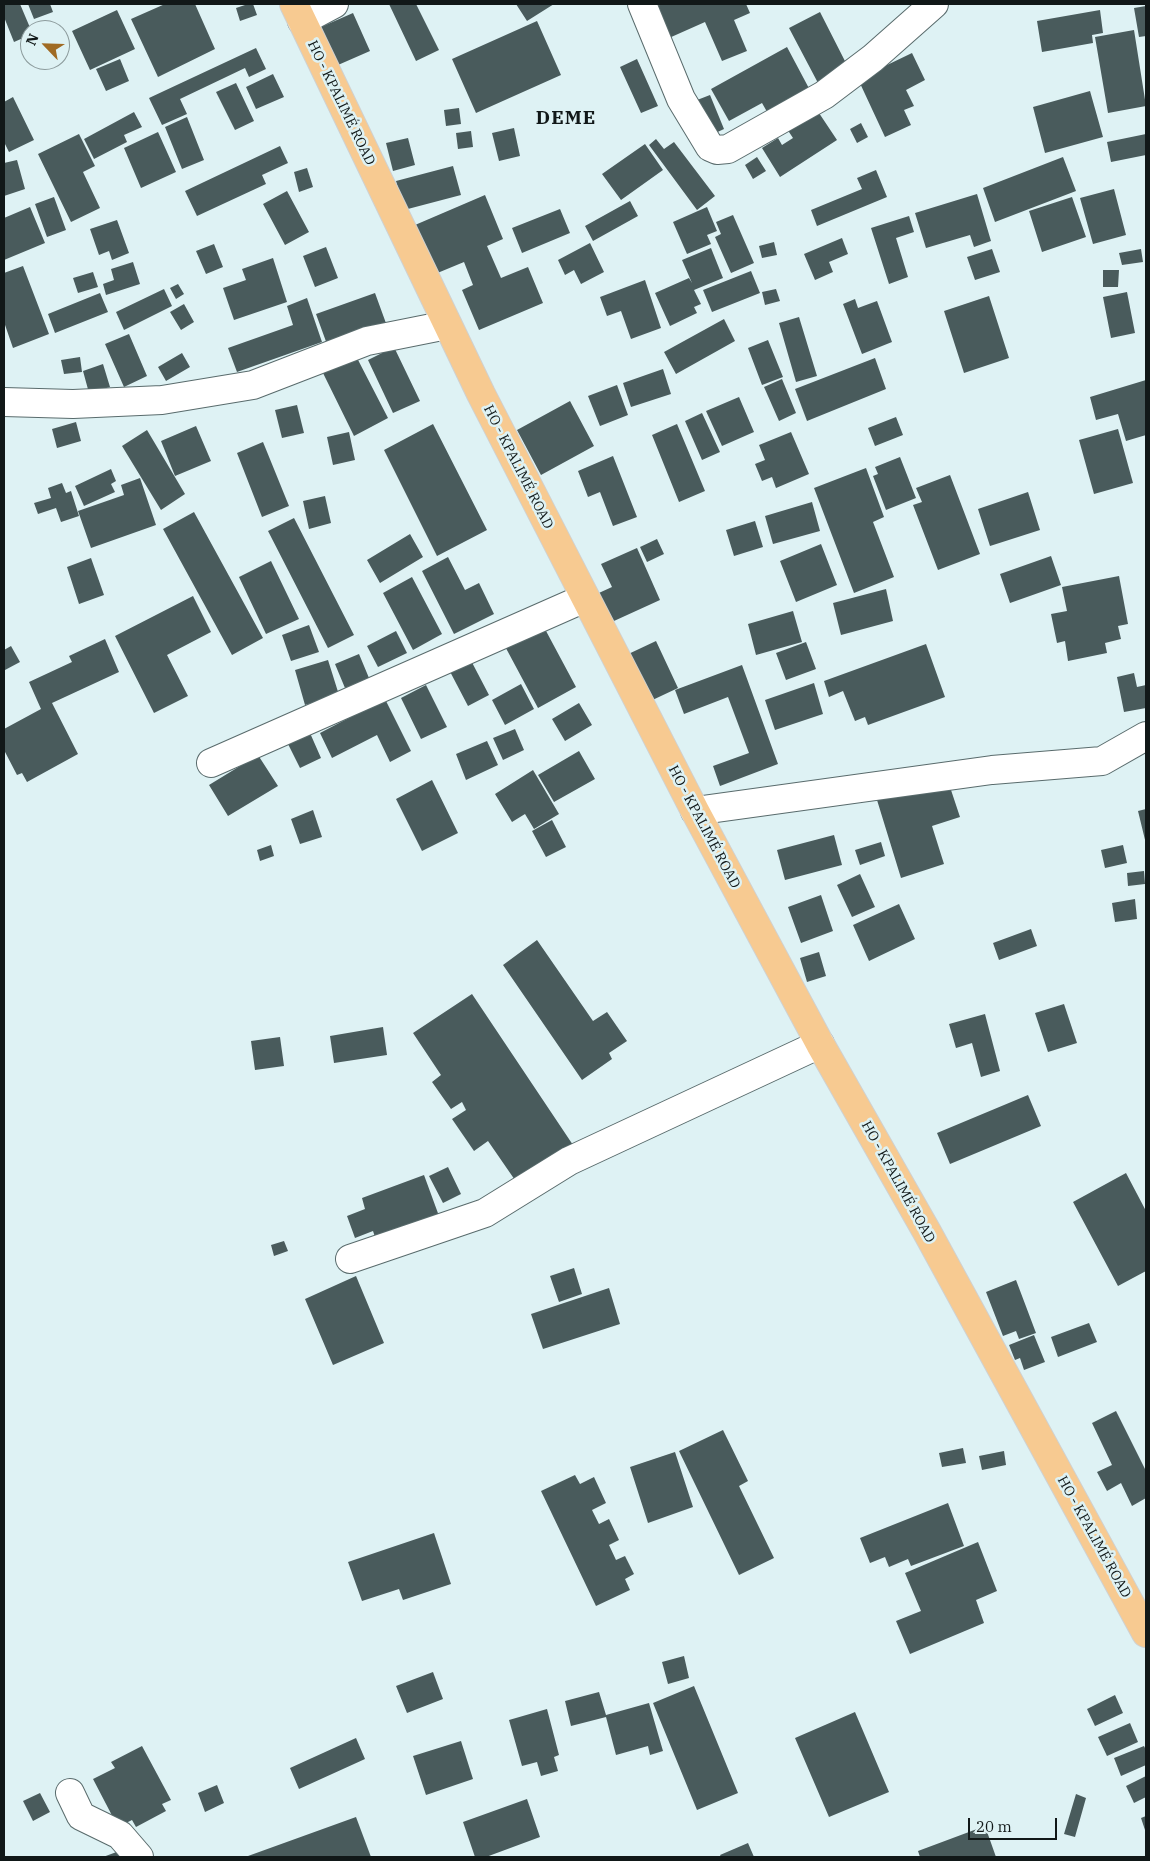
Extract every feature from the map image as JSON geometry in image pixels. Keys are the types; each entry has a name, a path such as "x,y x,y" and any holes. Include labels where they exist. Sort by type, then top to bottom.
{"main road":[{"name":"HO - KPALIMÉ ROAD","path":"298,12 481,394 695,811 820,1044 927,1232 1146,1634"}],"street":[{"path":"298,12 334,4"},
{"path":"642,4 681,99 710,147 717,150 728,149 824,95 873,58 934,4"},
{"path":"4,402 73,404 162,400 253,385 366,341 447,325"},
{"path":"211,763 585,598"},
{"path":"695,811 992,770 1102,761 1146,736"},
{"path":"350,1259 485,1213 569,1160 820,1044"},
{"path":"70,1793 81,1816 120,1836 139,1857"}],"building":[{"path":"4,4 20,4 27,20 20,20 20,39 14,42 4,17"},
{"path":"28,4 50,4 53,12 34,19"},
{"path":"165,4 195,4 215,49 158,77 131,19"},
{"path":"253,4 257,15 240,21 236,8"},
{"path":"389,4 416,4 439,50 416,61"},
{"path":"516,4 554,4 527,21"},
{"path":"662,4 746,4 750,13 734,20 747,51 722,61 705,22 669,38 655,7"},
{"path":"1146,6 1146,36 1139,37 1134,8"},
{"path":"117,10 135,49 90,70 72,31"},
{"path":"1100,10 1103,33 1092,35 1093,43 1042,52 1037,21"},
{"path":"820,12 848,67 818,83 789,28"},
{"path":"353,13 370,51 338,65 321,27"},
{"path":"537,21 561,75 476,113 452,59"},
{"path":"1134,30 1146,106 1108,113 1095,37"},
{"path":"787,47 812,94 770,117 762,103 729,121 711,89"},
{"path":"256,48 266,69 249,77 245,68 180,99 187,114 162,125 149,98"},
{"path":"912,53 925,80 906,90 914,106 904,110 911,125 885,137 858,79"},
{"path":"120,59 129,81 106,91 96,69"},
{"path":"637,59 658,106 641,113 620,67"},
{"path":"273,74 284,97 256,109 246,87"},
{"path":"236,83 254,121 235,130 216,92"},
{"path":"1090,91 1103,137 1045,153 1033,107"},
{"path":"710,95 724,129 707,137 692,102"},
{"path":"13,97 34,140 9,152 4,142 4,102"},
{"path":"459,108 461,124 446,126 444,110"},
{"path":"817,110 837,140 780,177 762,148 778,138 782,145 793,138 787,129"},
{"path":"134,112 142,127 124,135 127,142 94,159 84,139"},
{"path":"187,117 204,160 182,169 165,127"},
{"path":"861,123 868,137 857,143 850,129"},
{"path":"514,128 520,156 499,161 492,133"},
{"path":"471,131 473,147 458,149 456,133"},
{"path":"158,132 176,172 141,188 124,148"},
{"path":"79,134 95,166 83,172 100,208 71,222 38,154"},
{"path":"1146,134 1146,155 1111,162 1107,142"},
{"path":"408,138 415,165 393,171 386,143"},
{"path":"656,139 664,149 674,142 715,196 697,210 649,145"},
{"path":"645,144 663,170 621,200 602,174"},
{"path":"280,146 288,163 262,175 266,184 197,216 185,191"},
{"path":"757,157 766,171 753,179 745,165"},
{"path":"1063,157 1076,191 995,222 983,188"},
{"path":"17,160 25,189 4,196 4,163"},
{"path":"453,166 461,195 404,210 396,181"},
{"path":"307,168 313,187 299,192 294,172"},
{"path":"876,170 887,197 817,226 811,210 862,189 857,178"},
{"path":"1114,189 1126,235 1093,244 1080,198"},
{"path":"287,191 309,232 285,245 263,204"},
{"path":"977,194 991,241 974,247 970,235 926,248 915,213"},
{"path":"485,195 503,239 487,246 501,278 528,267 543,303 479,330 462,290 473,285 464,262 435,274 415,225"},
{"path":"54,197 66,230 47,237 35,204"},
{"path":"1072,197 1086,237 1042,252 1029,211"},
{"path":"630,201 638,216 593,241 585,226"},
{"path":"30,207 45,243 4,260 4,218"},
{"path":"707,207 717,231 707,235 711,244 687,254 673,222"},
{"path":"560,209 570,233 522,253 512,228"},
{"path":"733,215 754,263 731,273 715,237 721,234 716,222"},
{"path":"909,216 914,232 896,238 908,277 889,284 871,228"},
{"path":"117,220 129,253 112,260 109,251 99,255 90,229"},
{"path":"842,238 848,254 829,262 833,272 815,280 804,254"},
{"path":"774,242 777,255 762,258 759,246"},
{"path":"590,243 604,272 581,284 574,270 565,275 558,260"},
{"path":"214,244 223,267 206,274 196,251"},
{"path":"326,247 338,278 315,287 303,256"},
{"path":"711,248 723,278 694,290 701,304 694,307 697,313 670,326 655,293 689,278 692,283 682,260"},
{"path":"992,249 1000,272 975,280 967,257"},
{"path":"1141,249 1143,262 1122,265 1119,253"},
{"path":"273,258 287,302 234,320 223,288 246,280 242,269"},
{"path":"133,262 140,284 106,295 103,284 114,280 111,269"},
{"path":"23,266 49,334 13,348 4,322 4,273"},
{"path":"1103,270 1119,270 1118,287 1103,287"},
{"path":"751,271 760,293 712,312 703,290"},
{"path":"93,272 98,287 78,293 73,278"},
{"path":"645,280 661,328 631,339 621,311 607,316 600,297"},
{"path":"178,284 184,294 176,299 170,288"},
{"path":"164,289 172,306 124,330 116,312"},
{"path":"776,289 780,301 765,305 762,292"},
{"path":"1127,292 1135,333 1111,338 1103,297"},
{"path":"100,293 108,312 55,333 48,314"},
{"path":"375,293 387,326 328,347 316,314"},
{"path":"989,296 1009,358 964,373 944,311"},
{"path":"307,298 322,342 237,372 228,348 293,325 287,306"},
{"path":"855,299 858,308 877,301 892,342 862,354 843,304"},
{"path":"184,304 194,322 181,330 170,312"},
{"path":"799,317 817,376 796,382 779,323"},
{"path":"724,319 735,341 676,374 664,352"},
{"path":"129,334 147,376 124,387 105,344"},
{"path":"768,340 783,377 762,385 748,348"},
{"path":"394,347 420,401 393,413 368,360"},
{"path":"182,353 190,367 166,381 158,367"},
{"path":"356,356 388,418 354,436 323,373"},
{"path":"80,357 82,372 64,374 61,360"},
{"path":"875,358 886,389 807,421 795,389"},
{"path":"103,364 110,387 89,393 83,371"},
{"path":"663,369 671,394 631,407 623,383"},
{"path":"782,379 796,413 779,421 764,387"},
{"path":"1146,380 1146,435 1126,441 1118,414 1096,420 1090,397"},
{"path":"617,385 628,415 600,426 588,396"},
{"path":"739,397 754,432 722,446 706,411"},
{"path":"570,401 594,446 541,475 517,430"},
{"path":"297,405 304,433 282,438 275,410"},
{"path":"702,413 720,452 702,460 685,421"},
{"path":"896,417 903,435 875,446 868,428"},
{"path":"76,422 81,441 57,448 52,429"},
{"path":"433,424 487,530 437,556 384,450"},
{"path":"677,424 705,491 679,502 652,435"},
{"path":"196,426 211,461 175,476 161,441"},
{"path":"1118,429 1133,483 1094,494 1079,440"},
{"path":"147,430 185,494 161,510 122,446"},
{"path":"349,432 355,460 333,465 327,437"},
{"path":"791,432 809,474 776,488 772,477 762,481 755,464 765,460 759,445"},
{"path":"263,442 289,506 262,517 237,453"},
{"path":"613,456 637,517 613,526 600,492 588,497 578,471"},
{"path":"900,457 916,498 886,510 873,476 878,474 875,467"},
{"path":"866,468 884,517 873,522 894,577 854,593 814,488"},
{"path":"111,469 116,481 111,484 115,492 84,506 75,486"},
{"path":"950,475 980,554 938,570 913,505 922,502 916,488"},
{"path":"140,478 156,525 91,548 78,511 124,495 121,485"},
{"path":"62,483 66,493 71,491 79,516 61,522 56,508 38,514 34,503 51,498 48,488"},
{"path":"1028,492 1040,530 990,546 978,509"},
{"path":"325,496 331,523 309,529 303,501"},
{"path":"812,502 820,531 773,544 765,516"},
{"path":"194,512 263,638 232,655 163,529"},
{"path":"294,518 354,635 328,648 268,531"},
{"path":"755,521 763,547 734,556 726,530"},
{"path":"410,534 423,557 380,583 367,560"},
{"path":"657,539 664,554 647,562 640,547"},
{"path":"821,544 837,585 796,602 780,561"},
{"path":"637,548 660,600 603,626 590,597 612,587 601,564"},
{"path":"1051,556 1061,585 1010,603 1000,574"},
{"path":"448,557 465,590 479,583 494,614 454,634 422,571"},
{"path":"91,558 104,595 79,604 67,567"},
{"path":"271,561 299,619 266,634 239,577"},
{"path":"1119,576 1128,624 1118,626 1121,639 1105,643 1107,653 1068,661 1065,641 1057,643 1051,614 1067,611 1062,587"},
{"path":"412,577 442,634 413,650 383,593"},
{"path":"886,589 893,621 841,635 833,603"},
{"path":"193,596 211,632 167,655 188,696 154,713 115,636"},
{"path":"793,611 802,642 756,655 748,624"},
{"path":"538,616 576,687 538,708 500,637"},
{"path":"309,625 319,652 291,661 282,635"},
{"path":"396,631 407,653 378,667 367,646"},
{"path":"105,639 119,672 52,703 78,754 27,782 22,773 17,775 4,750 4,729 41,709 29,682 72,662 69,656"},
{"path":"656,641 678,688 644,704 622,657"},
{"path":"806,642 816,669 786,680 776,653"},
{"path":"926,644 945,697 868,725 865,717 855,721 843,691 829,697 824,681"},
{"path":"11,646 20,662 5,670 4,650"},
{"path":"466,651 489,695 468,706 445,662"},
{"path":"359,654 369,678 345,688 335,664"},
{"path":"328,660 339,695 305,705 295,670"},
{"path":"742,665 778,764 720,786 713,766 749,753 728,697 684,714 675,690"},
{"path":"1134,673 1137,687 1146,685 1146,708 1124,712 1117,677"},
{"path":"814,683 823,714 775,730 765,700"},
{"path":"521,684 534,709 505,725 492,700"},
{"path":"426,685 447,727 421,739 401,698"},
{"path":"385,699 411,751 390,762 377,735 332,758 320,733"},
{"path":"579,703 592,725 565,741 552,719"},
{"path":"515,729 524,750 503,760 493,738"},
{"path":"310,733 321,758 300,768 288,744"},
{"path":"487,741 498,765 466,780 456,754"},
{"path":"579,751 595,779 554,802 538,775"},
{"path":"258,755 278,786 228,816 209,785"},
{"path":"533,770 559,814 534,829 525,814 512,822 495,794"},
{"path":"947,778 960,817 932,826 944,864 901,878 877,800"},
{"path":"432,780 458,833 422,851 396,799"},
{"path":"1146,809 1146,844 1138,811"},
{"path":"313,810 322,837 300,844 291,819"},
{"path":"552,820 566,847 546,857 532,831"},
{"path":"834,835 842,865 785,880 777,850"},
{"path":"881,842 885,856 860,865 855,850"},
{"path":"271,845 274,856 260,861 257,850"},
{"path":"1123,845 1127,863 1105,868 1101,850"},
{"path":"1144,871 1145,884 1128,886 1127,873"},
{"path":"860,874 875,907 852,917 837,885"},
{"path":"821,895 833,931 801,943 788,907"},
{"path":"1135,899 1137,919 1115,922 1112,903"},
{"path":"899,904 915,939 869,961 853,925"},
{"path":"1031,929 1037,946 999,960 993,943"},
{"path":"537,940 593,1021 607,1012 627,1041 609,1053 612,1059 582,1080 503,965"},
{"path":"819,952 826,976 807,982 800,958"},
{"path":"472,994 573,1145 517,1183 488,1141 474,1151 452,1119 466,1110 462,1102 451,1109 432,1082 441,1075 413,1033"},
{"path":"1064,1004 1077,1043 1048,1052 1035,1013"},
{"path":"985,1014 1000,1071 981,1077 972,1043 956,1048 949,1024"},
{"path":"383,1027 387,1055 334,1063 330,1036"},
{"path":"280,1037 284,1066 255,1070 251,1041"},
{"path":"1028,1095 1041,1126 950,1164 937,1133"},
{"path":"448,1167 461,1194 443,1203 429,1176"},
{"path":"1126,1173 1146,1211 1146,1271 1118,1286 1073,1202"},
{"path":"424,1175 439,1216 376,1240 373,1231 355,1238 347,1216 365,1209 362,1198"},
{"path":"284,1241 288,1251 274,1256 271,1245"},
{"path":"574,1268 582,1294 559,1302 550,1276"},
{"path":"356,1276 384,1343 333,1365 305,1299"},
{"path":"1016,1280 1036,1333 1019,1339 1016,1331 1003,1336 986,1292"},
{"path":"609,1288 620,1324 543,1349 531,1314"},
{"path":"1089,1323 1097,1342 1058,1357 1051,1337"},
{"path":"1034,1335 1045,1362 1024,1370 1020,1358 1015,1360 1009,1345"},
{"path":"1116,1411 1146,1471 1146,1498 1132,1506 1121,1483 1107,1491 1097,1472 1112,1465 1092,1423"},
{"path":"723,1430 748,1481 739,1486 774,1558 739,1575 679,1451"},
{"path":"963,1448 966,1463 942,1467 939,1453"},
{"path":"1004,1451 1006,1465 982,1470 979,1456"},
{"path":"675,1452 693,1507 648,1523 630,1467"},
{"path":"575,1475 580,1484 594,1477 606,1503 592,1510 599,1524 609,1519 619,1540 609,1545 616,1560 625,1556 634,1574 625,1579 630,1590 596,1606 541,1491"},
{"path":"948,1503 964,1546 911,1566 908,1559 889,1567 885,1557 870,1563 860,1538"},
{"path":"434,1533 451,1584 403,1600 399,1589 362,1601 348,1562"},
{"path":"978,1542 997,1591 976,1600 984,1623 910,1654 896,1621 921,1611 905,1573"},
{"path":"684,1656 689,1678 668,1684 662,1662"},
{"path":"433,1672 443,1699 407,1713 396,1686"},
{"path":"694,1686 738,1793 697,1810 653,1703"},
{"path":"599,1692 606,1715 649,1703 663,1751 650,1755 648,1746 616,1755 606,1717 571,1726 565,1701"},
{"path":"1115,1695 1123,1713 1095,1726 1087,1709"},
{"path":"547,1709 559,1755 554,1757 558,1771 541,1776 537,1762 522,1766 509,1720"},
{"path":"855,1712 889,1792 829,1817 795,1738"},
{"path":"1130,1723 1138,1742 1107,1756 1098,1737"},
{"path":"356,1738 365,1759 299,1789 290,1768"},
{"path":"461,1741 473,1779 426,1795 413,1756"},
{"path":"142,1746 171,1800 162,1804 166,1811 136,1827 132,1820 118,1827 93,1779 115,1768 111,1762"},
{"path":"1144,1746 1146,1750 1146,1765 1121,1776 1114,1758"},
{"path":"1146,1776 1146,1797 1134,1803 1126,1786"},
{"path":"217,1785 224,1803 205,1812 198,1793"},
{"path":"40,1793 50,1812 33,1821 23,1801"},
{"path":"1076,1794 1086,1798 1075,1837 1064,1834"},
{"path":"527,1799 540,1837 486,1857 475,1857 463,1822"},
{"path":"1146,1816 1146,1833 1141,1818"},
{"path":"356,1817 371,1857 248,1856"},
{"path":"985,1826 996,1857 920,1857 918,1851"},
{"path":"748,1843 754,1857 721,1857 720,1855"},
{"path":"122,1850 124,1857 103,1857"}],"district":[{"name":"DEME","path":"566,119"}]}
